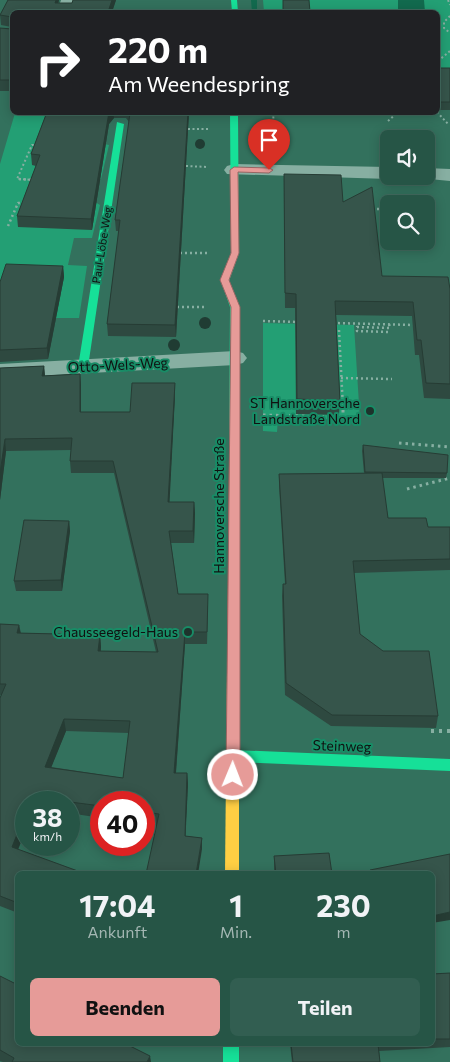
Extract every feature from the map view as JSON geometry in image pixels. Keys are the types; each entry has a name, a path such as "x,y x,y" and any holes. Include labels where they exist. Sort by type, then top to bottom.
{"street":[{"name":"Hannoversche Straße","path":"232,871 235,307 225,280 235,253 234,115"},
{"name":"Paul-Löbe-Weg","path":"83,366 120,124"},
{"path":"234,170 380,172"},
{"path":"435,174 450,175"},
{"name":"Otto-Wels-Weg","path":"0,371 235,358"},
{"name":"Steinweg","path":"233,756 450,765"},
{"path":"231,1046 231,1062"}],"path":[{"path":"448,0 450,5"},
{"path":"450,16 444,22 444,28 450,33"},
{"path":"440,59 450,51"},
{"path":"273,115 275,145 286,170"},
{"path":"388,121 395,115"},
{"path":"440,115 449,125"},
{"path":"188,129 210,129"},
{"path":"40,145 32,145 17,179 42,180"},
{"path":"8,226 18,203 25,203"},
{"path":"370,209 380,209"},
{"path":"235,320 303,322"},
{"path":"330,322 415,325"},
{"path":"388,332 357,332 357,327 390,328 389,324"},
{"path":"235,414 343,417 338,350 339,330"},
{"path":"341,378 392,379"},
{"path":"398,443 450,447"},
{"path":"407,488 450,478"}],"shaded area":[{"path":"263,0 450,0 450,72 440,70 440,10 264,10"},
{"path":"398,0 424,0 425,10 398,10"},
{"path":"14,115 114,115 113,120 71,119 85,140 109,145 101,179 80,178 95,202 100,205 92,238 74,238 68,265 87,266 79,318 0,318 0,164"},
{"path":"263,323 354,325 360,420 278,418 277,432 263,431"}],"building":[{"path":"8,0 56,0 55,3 72,3 73,0 112,0 109,10 10,10 10,17 0,15"},
{"path":"283,0 309,0 310,10 283,10"},
{"path":"0,28 10,29 10,80 0,80"},
{"path":"440,68 450,68 450,102 440,102"},
{"path":"46,115 108,115 91,219 17,216 40,155 31,154"},
{"path":"130,115 188,115 175,325 107,324 120,220 115,220"},
{"path":"284,174 341,175 343,202 372,187 382,276 448,277 450,289 450,384 426,383 421,340 417,340 413,302 335,301 340,401 297,399 296,294 285,293"},
{"path":"6,264 63,266 47,348 0,350 0,282"},
{"path":"44,366 42,376 80,374 80,412 130,412 132,383 175,383 168,502 194,502 193,531 169,531 178,594 208,594 207,632 185,632 174,773 187,773 185,836 202,838 196,871 147,871 150,856 155,856 155,832 159,814 155,813 155,791 90,791 90,805 80,803 80,791 15,791 15,840 12,847 15,848 15,856 37,856 78,871 15,871 15,902 0,896 0,698 6,684 0,684 0,624 19,625 17,633 100,635 98,651 158,652 113,461 70,461 72,438 5,439 0,473 0,368","holes":["64,719 130,721 123,778 45,767"]},
{"path":"363,445 448,455 447,473 365,472"},
{"path":"382,473 388,518 426,518 428,527 450,527 450,559 353,561 360,634 383,651 429,651 438,716 332,715 286,683 283,584 286,584 279,474"},
{"path":"24,520 69,521 61,580 14,581"},
{"path":"329,853 332,871 276,871 274,856"},
{"path":"450,854 450,912 435,915 435,871 370,870"},
{"path":"450,973 450,1039 435,1039 435,974"},
{"path":"0,976 15,984 15,1046 130,1046 150,1056 147,1062 12,1062 14,1058 0,1050"},
{"path":"291,1046 378,1046 380,1062 293,1062"}],"waterway":[{"path":"254,0 255,10"}],"traffic: fast":[{"path":"234,0 235,10"},
{"path":"234,115 235,253 225,281 235,307 234,457"},
{"path":"83,367 120,124"},
{"path":"233,756 450,765"},
{"path":"231,1046 231,1062"}],"traffic: slow":[{"path":"232,871 233,673"}],"traffic: jam":[{"path":"233,673 234,457"}],"place":[{"name":"ST Hannoversche Landstraße Nord","path":"370,411"},
{"name":"Chausseegeld-Haus","path":"188,632"}],"route":[{"path":"233,775 235,307 225,280 235,253 234,170 269,170"}]}
